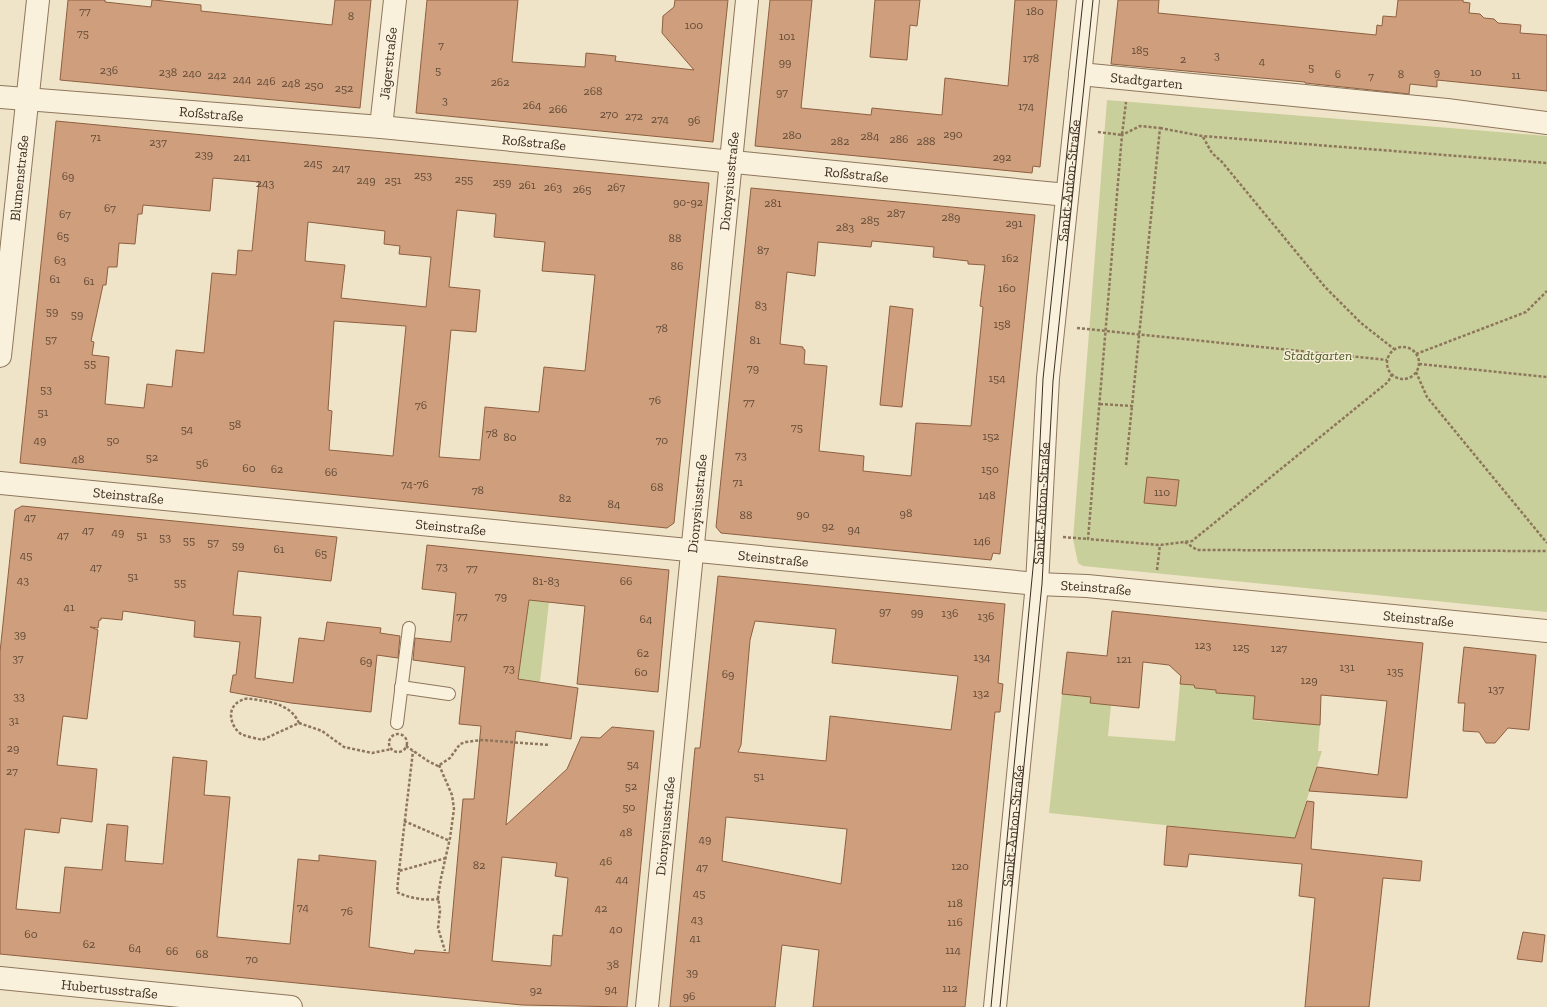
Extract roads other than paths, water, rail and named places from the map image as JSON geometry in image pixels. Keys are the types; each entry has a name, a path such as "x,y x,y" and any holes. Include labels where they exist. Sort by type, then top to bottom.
{"street":[{"name":"Blumenstraße","path":"0,356 38,0"},
{"name":"Jägerstraße","path":"381,127 395,0"},
{"name":"Dionysiusstraße","path":"647,1007 747,0"},
{"name":"Sankt-Anton-Straße","path":"995,1007 1037,584 1048,378 1088,0"},
{"name":"Stadtgarten","path":"1080,74 1447,110 1547,123"},
{"name":"Roßstraße","path":"0,97 381,127 1067,195"},
{"name":"Steinstraße","path":"0,483 692,549 1037,584 1087,586 1547,631"},
{"name":"Hubertusstraße","path":"0,978 291,1007"}],"lane":[{"path":"397,723 409,628"},
{"path":"401,687 449,694"}],"tram line":[{"path":"991,1007 1035,547 1043,379 1083,0"},
{"path":"1000,1007 1042,584 1053,381 1093,0"}]}
